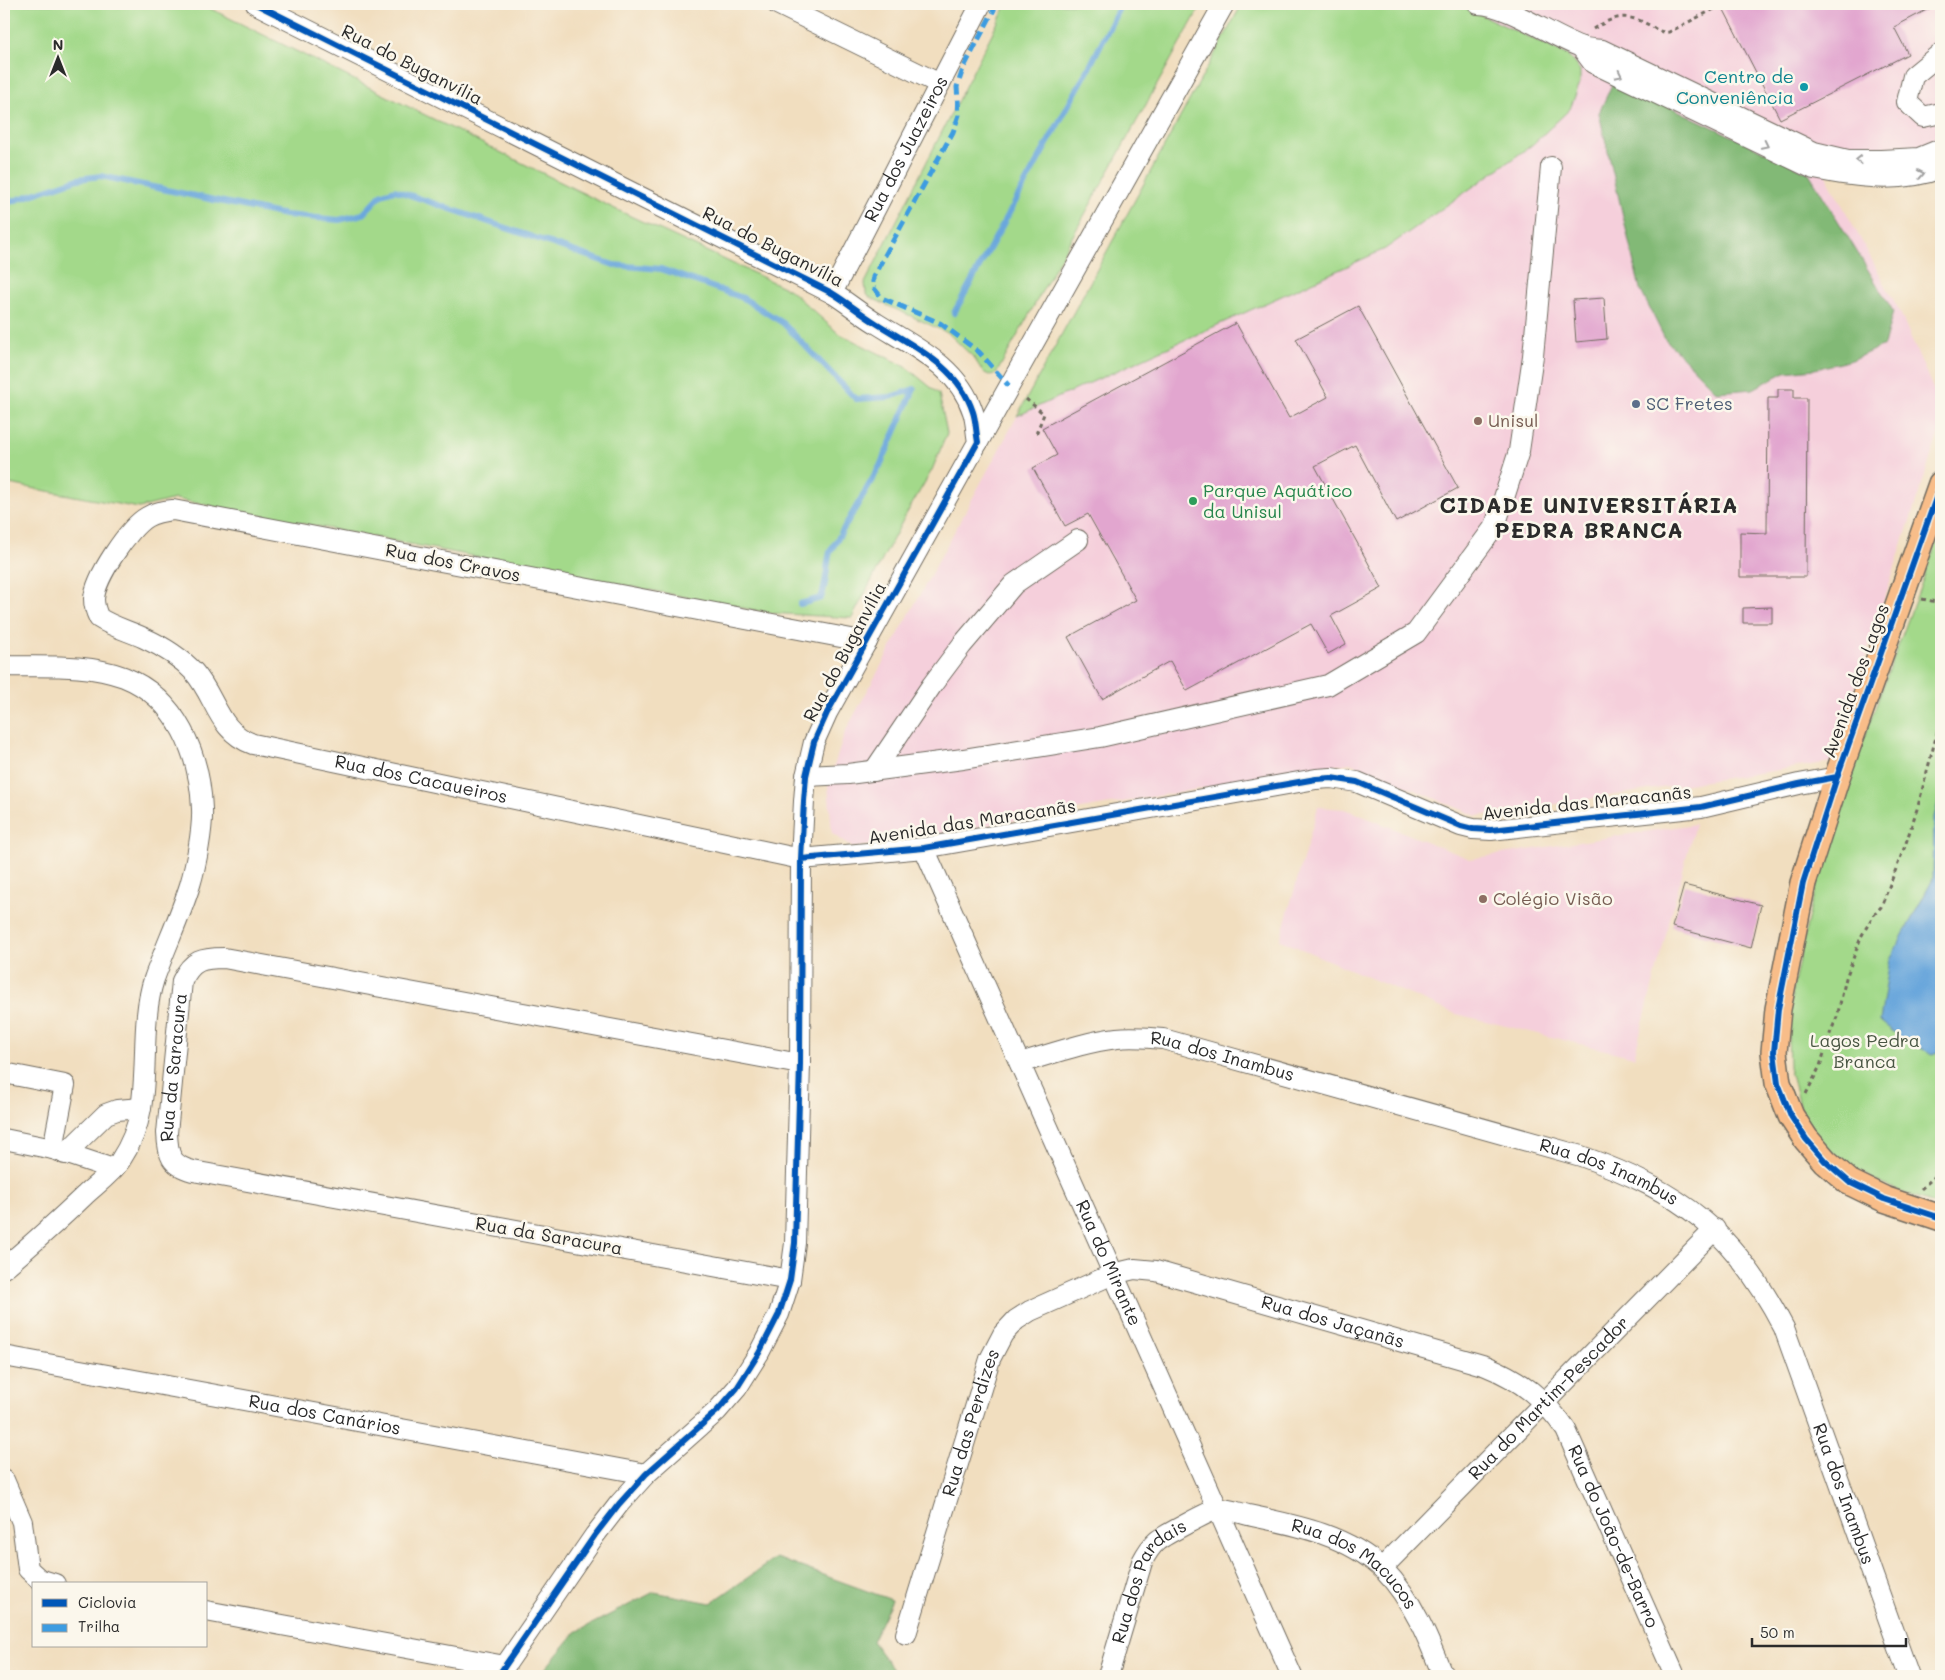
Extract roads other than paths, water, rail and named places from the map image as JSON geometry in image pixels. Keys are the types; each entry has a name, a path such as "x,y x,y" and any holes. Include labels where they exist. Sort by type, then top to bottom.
{"main road":[{"name":"Avenida dos Lagos","path":"1941,484 1837,777 1804,883 1778,1009 1774,1052 1778,1083 1791,1116 1806,1139 1825,1161 1849,1182 1884,1199 1941,1218"}],"street":[{"name":"Rua do Buganvília","path":"259,4 832,293 876,323 924,351 953,377 965,394 973,412 978,442 827,713 814,742 806,776 801,859"},
{"path":"776,4 940,84"},
{"name":"Rua dos Juazeiros","path":"832,293 981,4"},
{"path":"978,442 1224,4"},
{"path":"1478,4 1488,4 1580,47 1602,50 1814,152 1848,160 1881,160 1919,158 1941,149"},
{"path":"1580,47 1593,63 1814,169 1850,176 1887,177 1924,174 1941,168"},
{"path":"1941,52 1913,76 1907,102 1923,118 1941,114"},
{"path":"806,776 874,771 1100,738 1328,685 1416,633 1495,526 1520,451 1534,356 1551,167"},
{"name":"Rua dos Cravos","path":"95,608 94,598 97,584 110,559 147,517 161,511 173,510 867,642"},
{"path":"874,771 932,685 962,645 1014,584 1078,540"},
{"name":"Rua dos Cacaueiros","path":"95,608 99,618 106,623 145,638 181,660 194,673 231,732 241,740 801,859"},
{"path":"4,666 68,667 95,670 124,677 149,691 170,710 187,738 197,769 202,810 198,846 190,884 153,982 148,1010 141,1108 130,1142 113,1169 38,1240 4,1268"},
{"name":"Avenida das Maracanãs","path":"801,859 924,848 1316,779 1332,778 1357,782 1461,826 1491,830 1701,807 1837,777"},
{"name":"Rua do Mirante","path":"924,848 1292,1676"},
{"path":"208,1612 501,1671 595,1535 619,1504 646,1474 717,1411 737,1388 759,1353 775,1322 790,1280 795,1243 800,1064 801,859"},
{"name":"Rua da Saracura","path":"790,1280 181,1168 172,1159 168,1149 167,1133 182,981 188,969 198,962 209,958 224,958 800,1064"},
{"name":"Rua dos Inambus","path":"1020,1063 1085,1044 1117,1038 1146,1038 1179,1042 1580,1156 1617,1168 1672,1196 1715,1229 1738,1254 1755,1276 1784,1328 1909,1676"},
{"path":"4,1073 65,1085 59,1151"},
{"path":"59,1151 106,1114 117,1110 141,1108"},
{"path":"4,1139 59,1151 113,1169"},
{"name":"Rua do Martim-Pescador","path":"1382,1568 1715,1229"},
{"name":"Rua dos Jaçanãs","path":"1113,1274 1134,1270 1156,1271 1486,1366 1508,1375 1544,1402"},
{"name":"Rua das Perdizes","path":"906,1634 990,1360 1003,1334 1016,1320 1030,1311 1113,1274"},
{"name":"Rua dos Canários","path":"4,1356 646,1474"},
{"name":"Rua do João-de-Barro","path":"1544,1402 1566,1430 1675,1676"},
{"path":"4,1480 22,1522 28,1568 39,1579 49,1582"},
{"name":"Rua dos Macucos","path":"1218,1509 1288,1524 1330,1536 1356,1550 1382,1568 1398,1585 1416,1614 1443,1676"},
{"name":"Rua dos Pardais","path":"1108,1676 1142,1562 1149,1550 1168,1533 1218,1509"}],"water":[{"path":"1941,791 1941,1051 1933,1054 1905,1041 1880,1021 1890,959 1933,879 1934,817"}],"waterway":[{"path":"954,313 1089,68 1121,4"},
{"path":"4,204 78,179 101,176 285,215 339,220 363,214 382,194 395,190 614,265 661,269 743,298 783,323 856,399 890,397 914,389"},
{"path":"800,604 821,598 830,552 880,466 914,389"}],"place":[{"name":"Centro de Conveniência","path":"1804,87"},
{"name":"SC Fretes","path":"1636,404"},
{"name":"Unisul","path":"1478,421"},
{"name":"Parque Aquático da Unisul","path":"1193,501"},
{"name":"Colégio Visão","path":"1483,899"}],"district":[{"name":"CIDADE UNIVERSITÁRIA PEDRA BRANCA","path":"1589,518"}],"park label":[{"name":"Lagos Pedra Branca","path":"1865,1051"}]}
